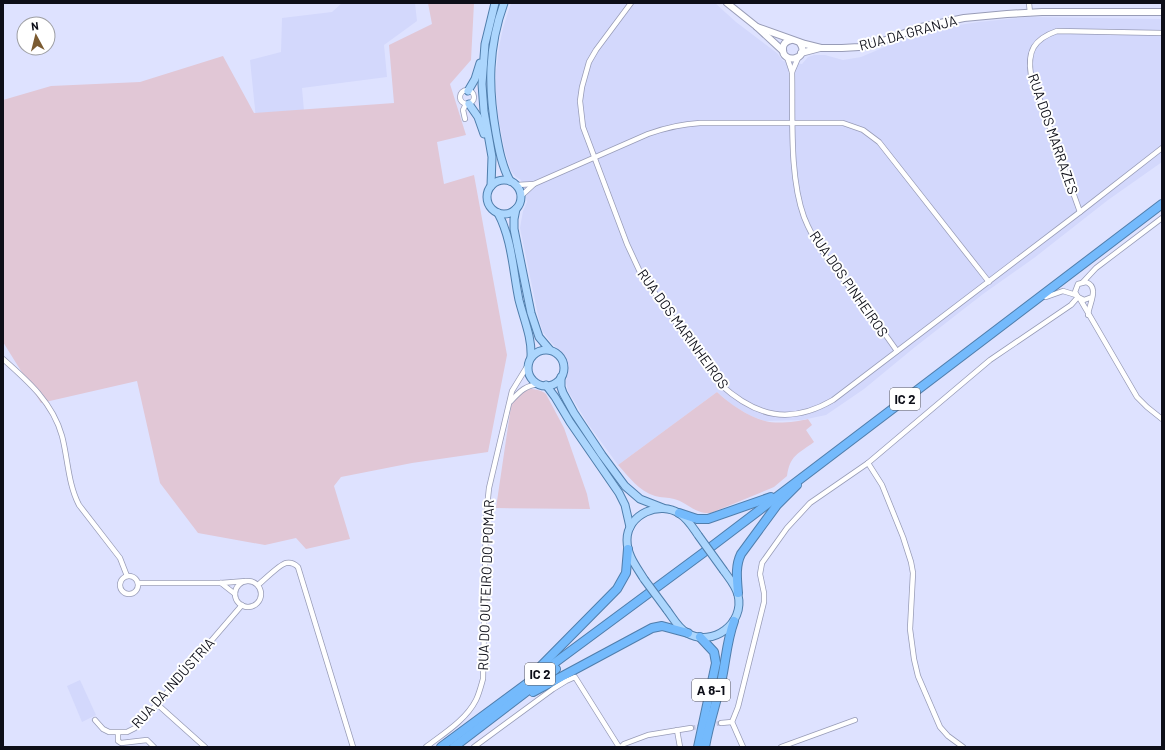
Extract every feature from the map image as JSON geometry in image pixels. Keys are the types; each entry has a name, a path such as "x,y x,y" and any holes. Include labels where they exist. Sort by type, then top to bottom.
{"highway":[{"name":"IC 2","path":"441,747 660,585 1162,204"},
{"name":"IC 2","path":"454,747 797,485 1162,210"},
{"path":"738,593 736,571 741,554 777,505 797,485"},
{"path":"679,513 697,519 708,519 782,492"},
{"path":"478,720 486,711 541,667 617,589 626,573 628,549"},
{"name":"A 8-1","path":"705,747 711,718 722,679 728,639 734,621"},
{"path":"506,708 576,668 652,628 657,626 668,627 688,633"},
{"name":"A 8-1","path":"698,747 716,663 714,652 700,638"}],"main road":[{"path":"468,91 475,79 495,3"},
{"path":"504,3 498,20 493,49 490,88 492,112 500,152 505,173 510,181"},
{"path":"727,3 757,27 783,51 787,57 792,59 800,56 802,47 800,43 757,27"},
{"name":"RUA DA GRANJA","path":"800,43 821,48 859,47 872,45 921,27 964,18 1030,13 1162,12"},
{"path":"783,51 784,45 788,40 791,40"},
{"path":"485,44 482,97 491,149 491,186"},
{"name":"RUA DA GRANJA","path":"800,56 821,48"},
{"path":"467,104 478,117 491,149"},
{"path":"630,527 625,505 619,493 570,422 555,397 543,385 534,381 530,376 528,365 531,357 530,336 520,300 505,229 498,213 490,206 488,201 488,190 491,186 502,180 510,181 517,185 520,190 520,203 516,209 514,229 527,299 539,337 550,350 557,354 562,361 563,369 561,388 563,393 574,413 602,455 625,486 640,498 679,513 688,521 724,571 738,593 738,611 734,621 721,633 711,637 700,638 688,633 678,626 632,561 628,549 627,538 630,527 635,519 647,511 663,508"},
{"path":"498,213 509,213 516,209"},
{"path":"531,357 539,351 550,350"},
{"path":"543,385 553,384 561,377"}],"street":[{"name":"RUA DOS MARINHEIROS","path":"630,3 596,50 584,75 580,101 583,127 627,244 640,272 720,384 737,399 754,408 784,416 820,408 833,400 989,282"},
{"path":"1029,3 1030,13"},
{"name":"RUA DOS MARRAZES","path":"1080,212 1031,75 1029,63 1031,53 1036,43 1040,39 1056,30 1162,32"},
{"name":"RUA DOS PINHEIROS","path":"792,72 800,56"},
{"name":"RUA DOS PINHEIROS","path":"787,57 792,72 794,173 804,216 810,231 829,261 897,352"},
{"path":"465,119 463,110 467,104 473,101 474,97 472,93 464,91 461,95 461,99 467,104"},
{"path":"521,196 534,184 648,134 680,124 843,123 862,130 879,142 989,282"},
{"name":"RUA DOS MARRAZES","path":"989,282 1162,148"},
{"path":"517,185 534,184"},
{"path":"1162,218 1096,268 1083,282 1076,286 1078,297 1137,397 1162,419"},
{"path":"1091,285 1092,273"},
{"path":"1083,282 1088,282 1094,290 1088,315"},
{"path":"1046,297 1063,291 1087,300 1092,297"},
{"path":"743,747 732,722 738,707 764,602 764,593 760,574 762,563 787,528 810,503 868,462 990,360 1071,305 1078,297"},
{"path":"3,359 33,386 51,409 62,437 74,496 79,505 120,558 127,576"},
{"name":"RUA DO OUTEIRO DO POMAR","path":"426,747 469,710 476,701 484,679 486,517 491,481 512,391 528,365"},
{"path":"510,403 525,387 543,385"},
{"path":"868,462 882,485 904,537 911,562 913,573 910,629 918,676 940,727 948,736 963,747"},
{"path":"258,586 283,564 291,563 298,566 353,747"},
{"path":"127,576 132,576 138,583 138,587 134,593 128,595 120,589 119,585 122,579 127,576"},
{"path":"138,583 221,583 246,581 255,583 258,586 261,593 259,600 249,606 242,605 236,598 235,594 221,583"},
{"path":"235,594 240,584 246,581"},
{"name":"RUA DA INDÚSTRIA","path":"95,720 103,730 109,732 128,732 134,728 157,704 242,605"},
{"path":"474,747 553,689 575,677 620,747 624,744 648,736 691,728"},
{"path":"157,704 205,747"},
{"path":"781,747 855,720"},
{"path":"721,723 732,722"},
{"path":"677,730 680,747"},
{"path":"118,733 118,741 121,743 147,740 154,747"}],"shaded area":[{"path":"342,3 415,3 417,21 384,45 387,77 302,88 304,111 256,119 250,60 281,52 282,18 332,12"},
{"path":"428,3 474,3 471,60 450,84 466,135 437,142 444,184 474,175 507,355 488,452 412,463 341,477 334,486 350,539 306,549 296,538 265,545 198,533 160,483 137,381 41,403 3,342 3,100 51,86 140,82 223,56 254,113 394,103 389,45 432,24"},
{"path":"511,3 715,3 736,22 777,53 783,61 802,64 808,57 814,55 825,55 843,60 861,57 899,41 923,33 945,27 979,22 1028,17 1162,19 1162,162 1108,200 1034,258 983,294 864,389 826,415 802,420 765,421 751,416 732,405 717,392 618,465 588,424 568,391 566,382 566,360 543,332 539,320 520,228 523,211 527,202 521,180 511,171 505,152 498,117 496,72 503,28"},
{"path":"526,389 541,391 546,394 564,428 587,494 590,509 496,508 511,406 516,397"},
{"path":"717,392 739,409 758,419 770,422 792,422 808,419 812,425 806,430 814,442 799,452 790,464 787,476 774,487 711,513 705,513 674,499 657,497 649,494 635,483 618,465"},
{"path":"80,680 96,715 82,722 67,686"}],"tunnel":[{"path":"691,728 721,723"}]}
